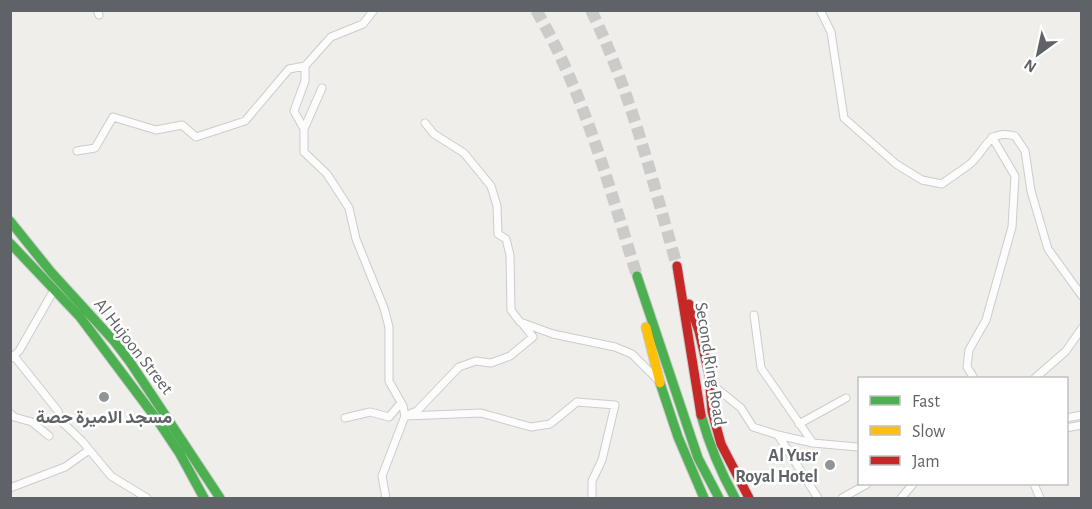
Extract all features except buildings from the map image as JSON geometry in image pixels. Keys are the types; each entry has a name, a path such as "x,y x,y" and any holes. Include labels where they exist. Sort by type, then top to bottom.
{"main road":[{"name":"Al Hujoon Street","path":"10,221 51,272 85,308 130,362 219,498"},
{"name":"Al Hujoon Street","path":"12,249 80,317 158,421 180,454 204,498"},
{"name":"Second Ring Road","path":"677,266 683,292 695,390 708,443 735,498"},
{"name":"Second Ring Road","path":"637,276 698,458 719,498"},
{"path":"683,292 699,331 710,383 712,411 721,444 749,498"},
{"path":"645,302 647,330 660,383 678,437 705,498"}],"street":[{"path":"77,151 95,148 113,117 156,130 182,125 196,137 238,124 244,121 289,69 305,66 331,37 363,24 374,10"},
{"path":"820,10 831,32 844,118 896,164 922,180 942,184 971,163 992,136 1004,133 1015,136 1025,151 1031,191 1048,249 1082,296"},
{"path":"304,129 294,111 305,81 305,66"},
{"path":"322,88 304,129 304,152 327,174 349,208 356,239 384,308 388,327 389,381 402,403 405,416 382,476 386,498"},
{"path":"405,416 417,411 459,367 476,361 491,363 510,356 533,337 511,310 510,255 506,239 498,234 497,206 491,186 464,153 434,134 425,123"},
{"path":"973,377 967,367 969,350 986,320 1012,228 1015,176 992,136"},
{"path":"54,290 19,351 12,358 58,411 60,420 111,476 147,498"},
{"path":"754,315 761,368 813,443"},
{"path":"520,322 561,336 615,347 632,354 660,383"},
{"path":"1036,377 1066,351 1082,328"},
{"path":"640,362 653,354"},
{"path":"710,383 741,408 753,427 813,443 858,447"},
{"path":"799,424 846,398"},
{"path":"405,416 482,412 531,427 550,424 577,402 615,405 602,460 592,481 592,498"},
{"path":"345,418 370,412 389,417 402,403"},
{"path":"10,413 14,417 32,422 49,436"},
{"path":"778,435 818,498"},
{"path":"10,488 65,466 89,450"},
{"path":"842,498 864,485"},
{"path":"901,498 911,485"}],"tunnel":[{"path":"536,10 553,41 582,106 637,276"},
{"path":"591,10 629,104 677,266"}],"traffic: fast":[{"path":"10,221 51,272 114,341 130,362 220,498"},
{"path":"10,243 80,317 158,421 180,454 204,498"},
{"path":"637,276 698,458 719,498"},
{"path":"660,383 678,437 704,498"},
{"path":"701,415 715,457 735,498"}],"traffic: slow":[{"path":"646,327 660,383"}],"traffic: jam":[{"path":"677,266 701,415"},
{"path":"689,304 699,331 709,374 712,411 721,444 749,498"}],"place":[{"name":"مسجد الاميرة حصة","path":"104,397"},
{"name":"Al Yusr Royal Hotel","path":"830,465"}]}
